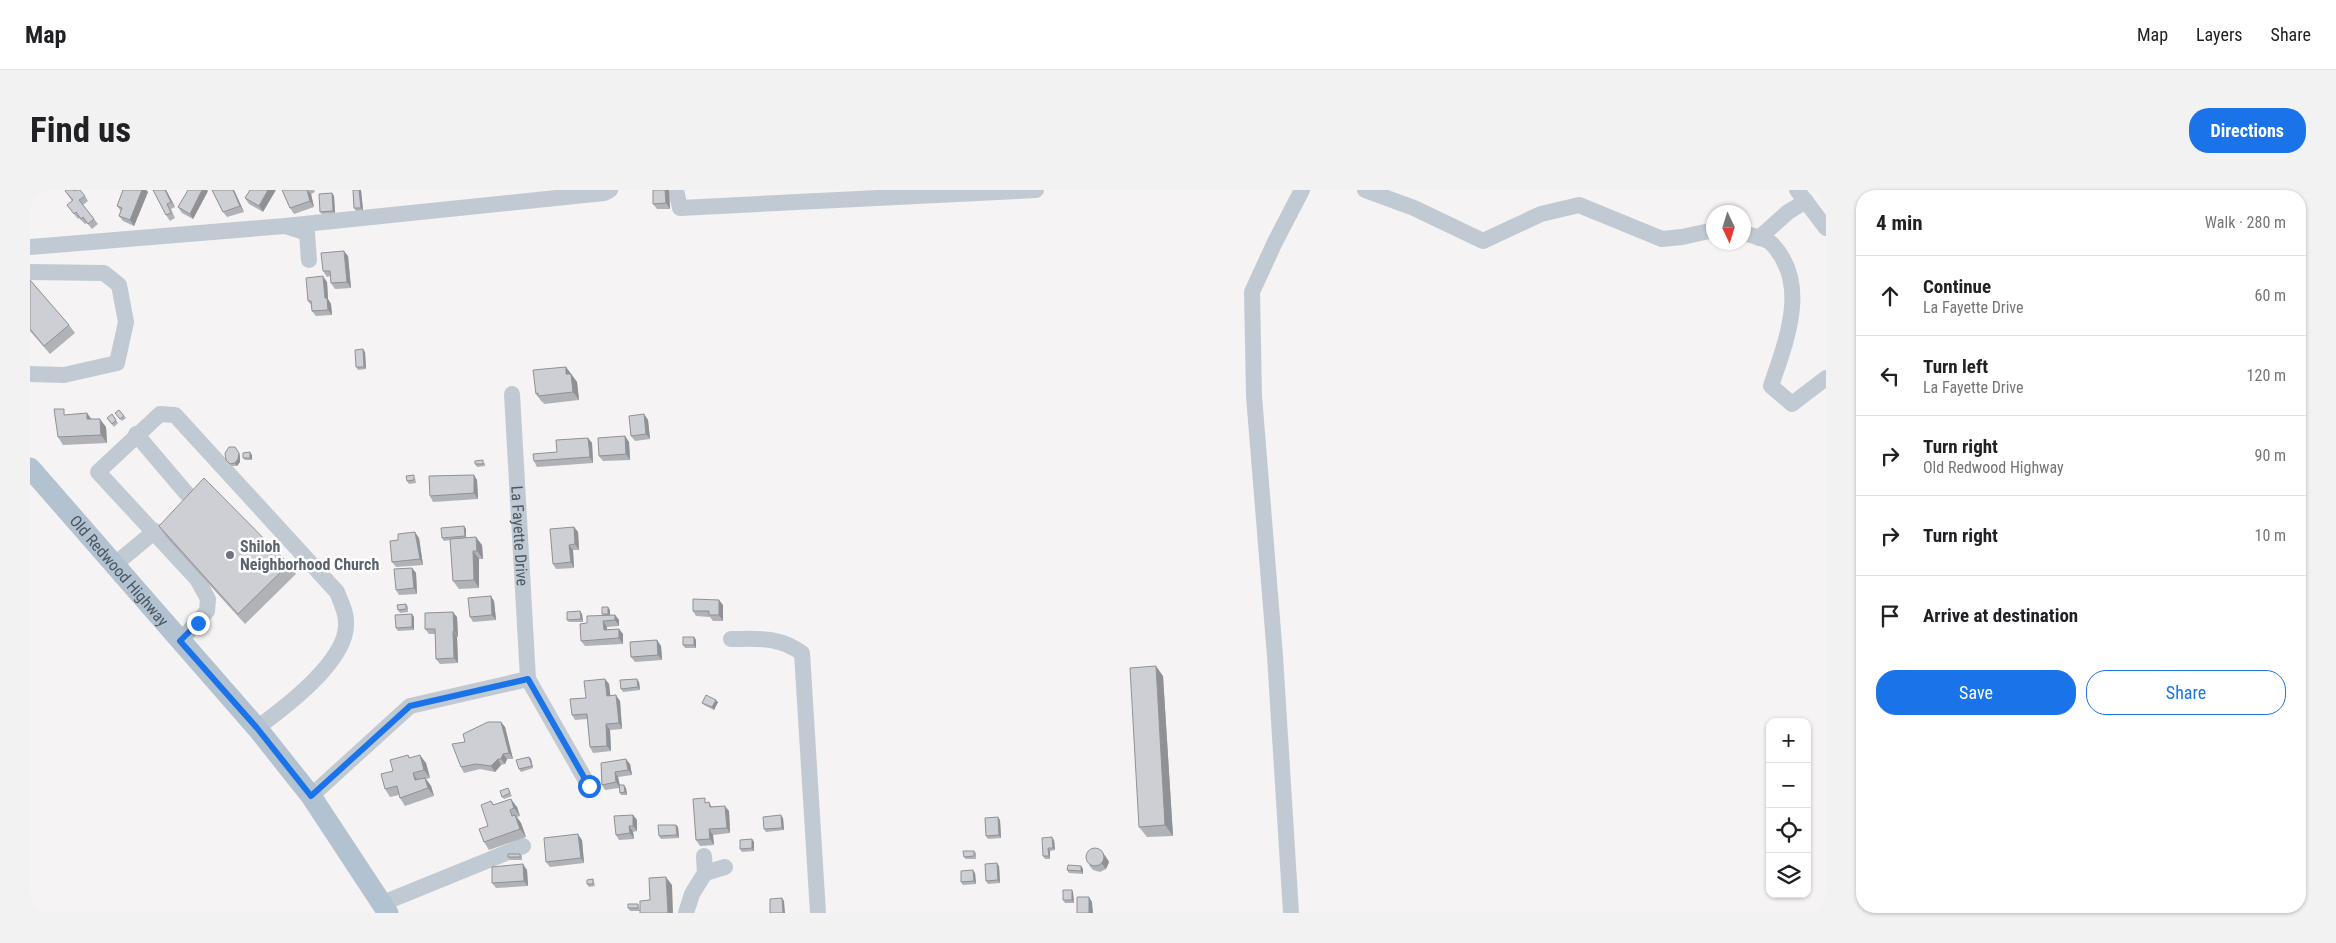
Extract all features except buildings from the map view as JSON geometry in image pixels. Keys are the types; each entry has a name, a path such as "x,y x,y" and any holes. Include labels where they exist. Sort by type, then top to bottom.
{"main road":[{"name":"Old Redwood Highway","path":"30,468 257,728 311,796 385,908"}],"street":[{"path":"30,247 285,226 604,193 610,190"},
{"path":"676,190 680,208 1036,190"},
{"path":"1291,913 1275,656 1254,396 1252,292 1302,190"},
{"path":"1365,190 1414,208 1483,241 1541,214 1579,206 1662,239 1706,232"},
{"path":"1751,236 1788,212 1801,195 1826,228"},
{"path":"285,226 307,233 308,260"},
{"path":"1751,236 1771,243 1791,274 1793,308 1782,355 1771,386 1792,404 1826,378"},
{"path":"30,272 104,273 119,285 126,322 118,362 64,375 30,374"},
{"name":"La Fayette Drive","path":"512,394 522,541 528,679 589,786"},
{"path":"180,641 207,612 208,599 197,578 98,472 136,434 160,414 175,415 337,592 345,612 346,626 341,647 300,696 257,728"},
{"path":"136,434 187,494"},
{"path":"114,566 155,531"},
{"path":"731,639 771,639 790,644 802,654 818,913"},
{"path":"311,796 410,706 528,679"},
{"path":"385,908 523,846"},
{"path":"686,913 692,894 705,873 704,856"},
{"path":"705,873 725,867"}],"place":[{"name":"Shiloh Neighborhood Church","path":"230,555"}],"route":[{"path":"198,623 180,641 257,728 311,796 410,706 528,679 589,786"}]}
